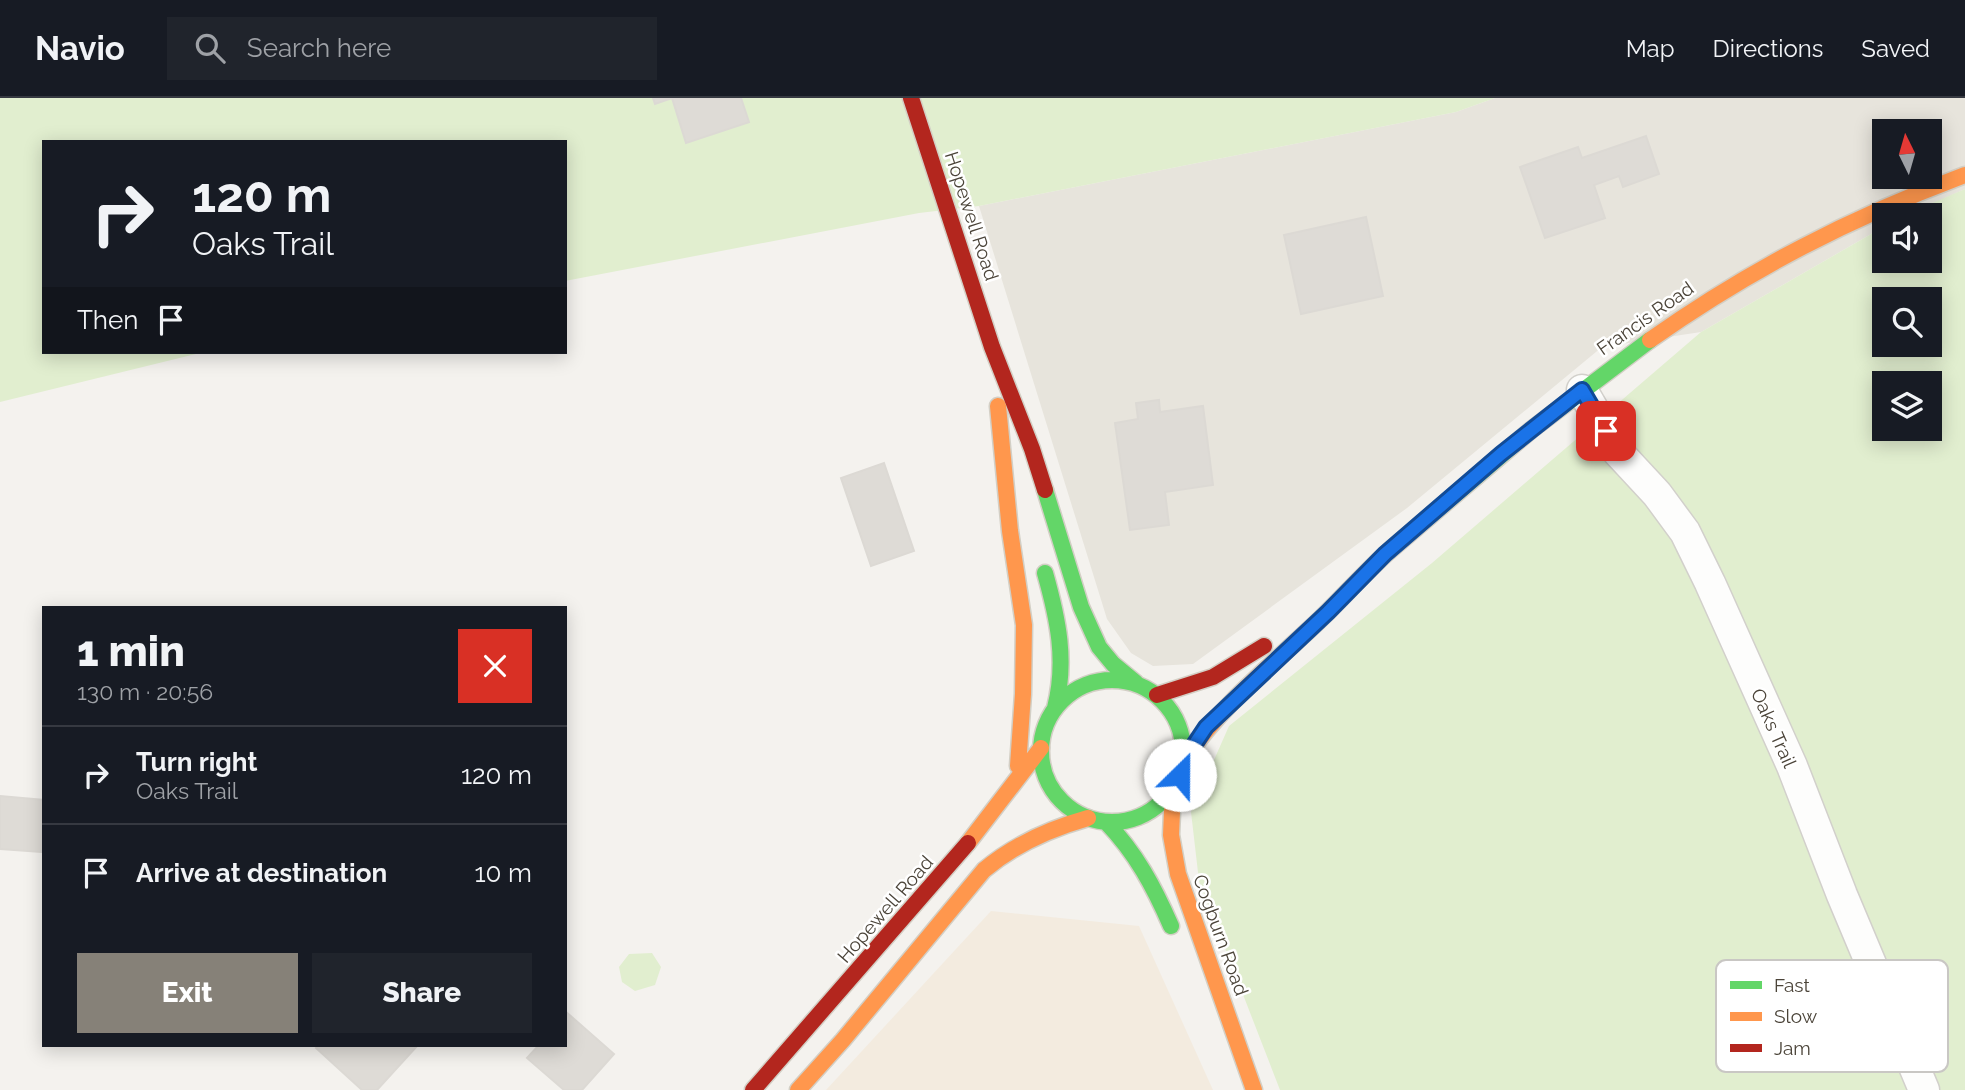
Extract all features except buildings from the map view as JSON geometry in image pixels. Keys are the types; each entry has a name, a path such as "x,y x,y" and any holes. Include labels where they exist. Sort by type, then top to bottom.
{"street":[{"name":"Hopewell Road","path":"911,98 992,347 1032,449 1081,607 1099,648 1136,683"},
{"name":"Francis Road","path":"1184,760 1196,740 1221,711 1318,622 1385,554 1501,454 1582,390 1676,320 1757,269 1851,220 1965,175"},
{"name":"Hopewell Road","path":"992,347 998,406 1023,496"},
{"name":"Oaks Trail","path":"1582,390 1618,452 1657,494 1685,532 1792,766 1869,960"},
{"path":"998,406 1025,650 1017,779"},
{"name":"Francis Road","path":"1295,621 1323,597 1385,554"},
{"path":"1041,560 1058,622 1063,656 1062,685 1055,708 1045,727 1041,748 1043,771 1053,791 1068,807 1088,818 1106,822 1126,821 1144,815 1160,804 1173,789 1184,760 1182,735 1173,713 1157,695 1136,683 1114,679 1091,682 1071,692 1055,708"},
{"path":"1157,695 1194,686 1224,673 1276,636"},
{"name":"Hopewell Road","path":"753,1090 908,916 1041,748"},
{"name":"Cogburn Road","path":"1173,789 1169,817 1170,840 1178,878 1254,1090"},
{"path":"798,1090 984,870 1020,842 1088,818"},
{"path":"1106,822 1135,853 1149,877 1180,946"},
{"name":"Cogburn Road","path":"1210,1015 1247,1090"},
{"name":"Oaks Trail","path":"1916,1072 1924,1090"}],"shaded area":[{"path":"1495,98 1965,98 1965,189 1935,203 1872,203 1872,233 1701,332 1602,347 1407,508 1193,664 1153,666 1131,653 1107,619 979,206 1456,112"},
{"path":"991,911 1139,926 1213,1090 826,1090"}],"green space":[{"path":"0,98 1495,98 1456,112 979,206 919,213 567,281 567,140 42,140 42,354 196,354 0,402"},
{"path":"1965,189 1965,1090 1280,1090 1199,881 1191,812 1229,726 1432,563 1701,332 1872,233 1872,273 1942,273 1942,203 1932,203"},
{"path":"652,953 661,967 655,985 635,991 622,982 619,967 629,954"}],"traffic: fast":[{"path":"1389,551 1531,430 1650,340"},
{"path":"1045,490 1081,607 1099,647 1113,664 1136,683"},
{"path":"1045,573 1054,607 1061,657 1055,708"},
{"path":"1112,680 1139,685 1162,701 1178,724 1183,751 1178,778 1162,801 1139,817 1112,822 1085,817 1062,801 1046,778 1041,751 1046,724 1062,701 1085,685 1112,680"},
{"path":"1106,822 1143,871 1171,926"}],"traffic: slow":[{"path":"1650,340 1726,290 1802,247 1881,209 1965,175"},
{"path":"998,406 1010,531 1024,625 1018,766"},
{"path":"1184,760 1228,706 1389,551"},
{"path":"968,843 1041,748"},
{"path":"1173,789 1171,835 1178,874 1254,1090"},
{"path":"798,1090 984,870 1033,838 1088,818"}],"traffic: jam":[{"path":"911,98 992,347 1045,490"},
{"path":"1157,695 1213,677 1264,646"},
{"path":"753,1090 968,843"}],"route":[{"path":"1180,775 1184,760 1196,740 1221,711 1328,612 1385,554 1501,454 1582,390 1606,431"}]}
